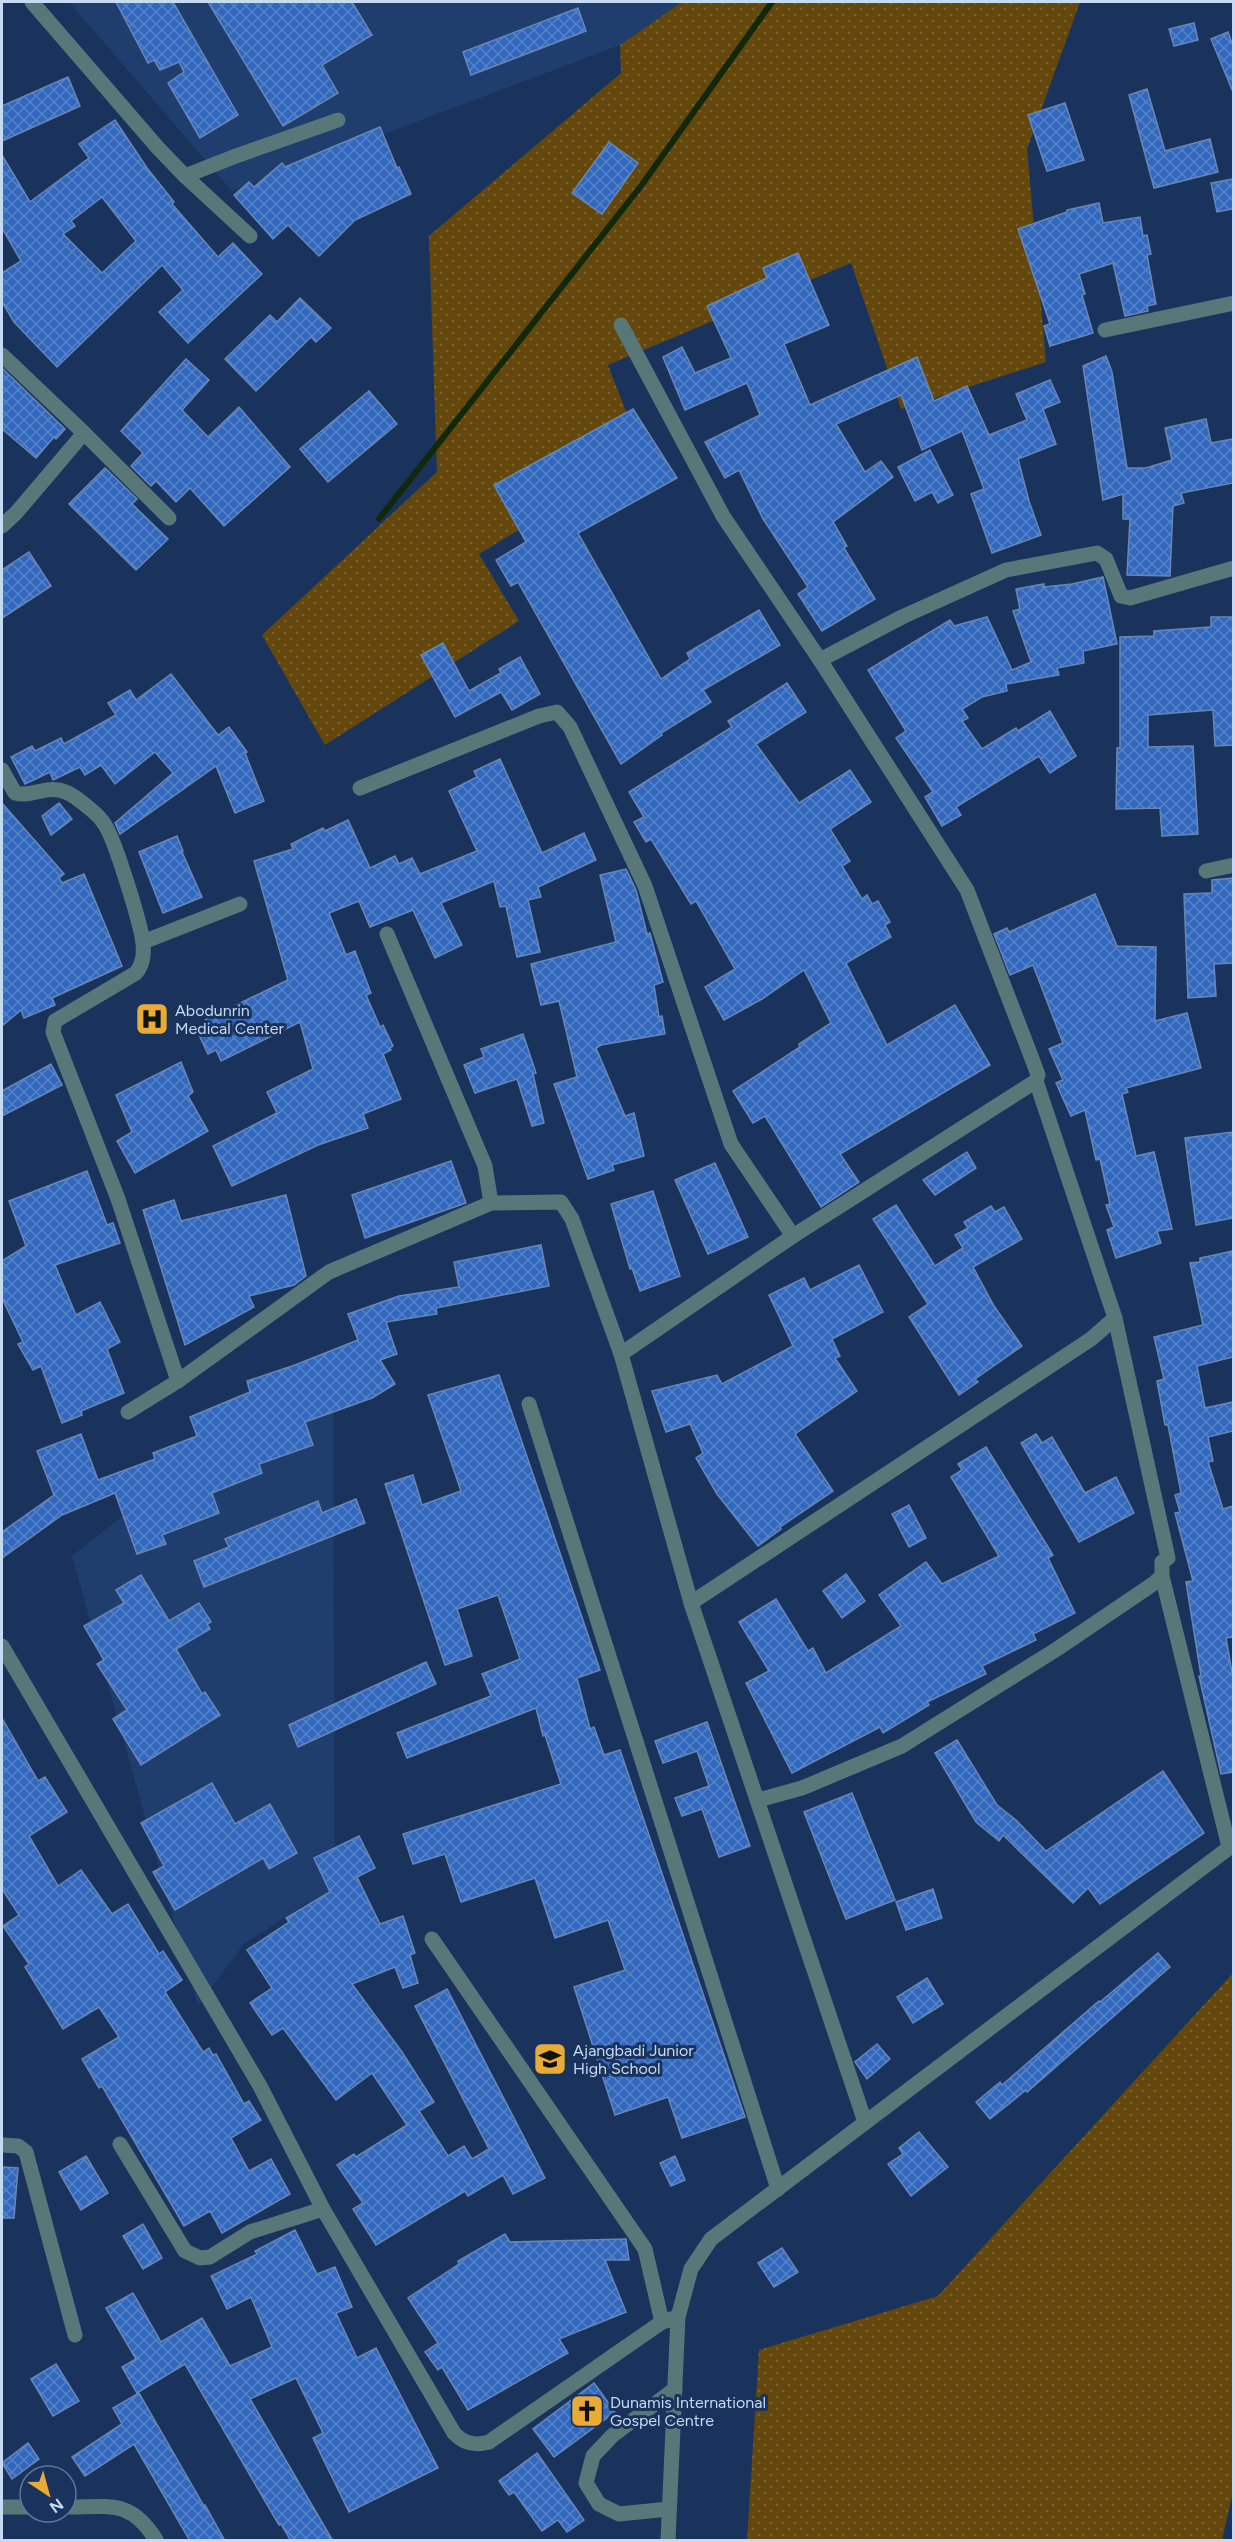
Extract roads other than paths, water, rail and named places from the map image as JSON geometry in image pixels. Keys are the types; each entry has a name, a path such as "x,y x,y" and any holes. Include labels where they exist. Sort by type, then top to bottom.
{"street":[{"path":"32,2 158,148 250,236"},
{"path":"185,176 338,120"},
{"path":"1105,330 1233,303"},
{"path":"621,325 723,516 820,660 967,891 1038,1075 1036,1081 1115,1318 1168,1558 1162,1562 1162,1576 1231,1846 711,2239 691,2269 678,2317 668,2541"},
{"path":"2,355 84,432 169,518"},
{"path":"2,526 16,513 84,432"},
{"path":"820,660 902,617 1006,570 1097,554 1106,559 1121,596 1130,598 1233,568"},
{"path":"360,788 539,716 557,712 570,727 645,886 731,1144 793,1236"},
{"path":"2,770 15,793 24,795 47,788 68,793 103,822 116,848 143,942 142,965 136,973 55,1021 53,1032 118,1199 178,1381"},
{"path":"1206,871 1233,865"},
{"path":"143,942 240,904"},
{"path":"387,933 485,1166 491,1203"},
{"path":"621,1354 793,1236 1036,1081"},
{"path":"128,1412 178,1381 329,1272 491,1203 561,1202 576,1229 621,1354 691,1603 865,2122"},
{"path":"691,1603 1091,1339 1115,1318"},
{"path":"529,1404 778,2189"},
{"path":"758,1800 802,1788 902,1746 1057,1649 1154,1584 1162,1576"},
{"path":"2,1646 260,2086 323,2209 454,2433 468,2443 479,2445 489,2442 662,2322 678,2317"},
{"path":"432,1939 645,2249 662,2322"},
{"path":"120,2144 185,2251 200,2258 210,2257 250,2232 323,2209"},
{"path":"2,2145 18,2146 26,2152 75,2335"},
{"path":"669,2509 619,2514 599,2504 586,2483 593,2456 613,2435 675,2390"},
{"path":"2,2507 18,2507"},
{"path":"78,2507 118,2507 136,2514 156,2541"}],"waterway":[{"path":"379,519 641,186 772,2"}],"place":[{"name":"Abodunrin Medical Center","path":"152,1019"},
{"name":"Ajangbadi Junior High School","path":"550,2059"},
{"name":"Dunamis International Gospel Centre","path":"587,2411"}]}
